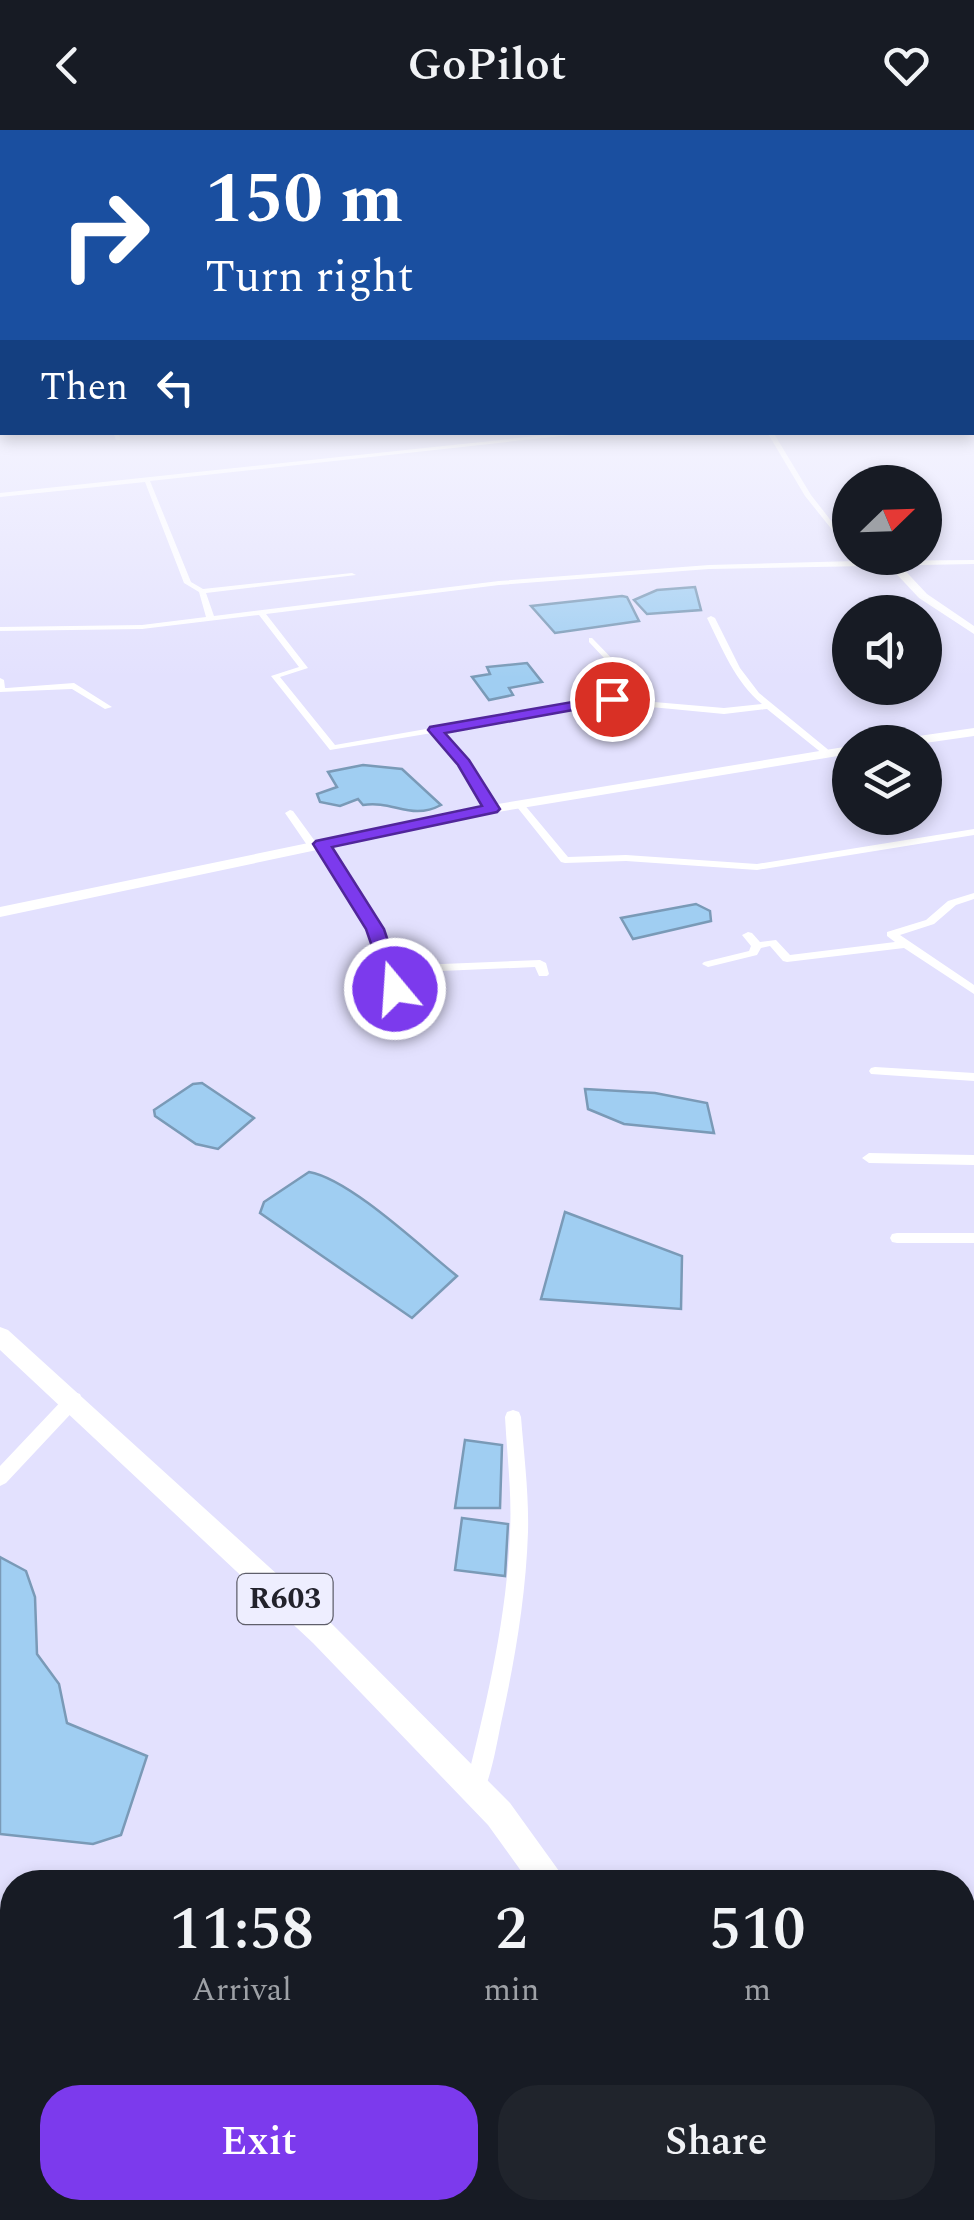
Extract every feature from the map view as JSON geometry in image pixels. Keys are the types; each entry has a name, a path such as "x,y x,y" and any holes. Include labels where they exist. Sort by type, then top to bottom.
{"street":[{"path":"0,495 122,483"},
{"path":"148,483 188,583 202,592 352,575"},
{"path":"800,483 832,527"},
{"path":"0,628 142,627 499,583 832,561"},
{"path":"942,563 974,562"},
{"path":"903,575 923,596 974,630"},
{"path":"202,592 211,620"},
{"path":"262,614 304,668 275,676 330,747 640,694"},
{"path":"711,618 736,668 767,706 826,752"},
{"path":"592,640 640,694 658,706 724,711 767,706"},
{"path":"0,680 2,690 7,691 74,686 108,707"},
{"path":"435,730 464,763 492,809"},
{"path":"942,737 974,732"},
{"path":"0,912 492,809 832,752"},
{"path":"520,805 564,860 576,862 626,858 757,867 974,832"},
{"path":"290,813 358,897 395,989"},
{"path":"974,896 952,903 930,922 891,934 974,990"},
{"path":"708,964 753,953 752,940 772,942 786,959 908,944"},
{"path":"388,970 540,963 543,974"},
{"path":"875,1071 974,1077"},
{"path":"869,1158 974,1160"},
{"path":"897,1238 974,1238"},
{"name":"R603","path":"0,1336 74,1399 322,1634 499,1814 539,1870"},
{"path":"0,1478 74,1399"},
{"path":"475,1790 499,1691 514,1600 519,1530 513,1417"}],"shaded area":[{"path":"0,483 832,483 832,575 942,575 942,483 974,483 974,1870 0,1870"},
{"path":"695,587 701,610 647,614 634,600 657,590"},
{"path":"627,597 639,621 555,633 531,606"},
{"path":"527,663 542,682 509,688 513,695 489,700 472,677 490,674 487,667"},
{"path":"363,765 402,769 441,805 411,811 363,805 358,799 340,806 320,802 317,794 337,787 328,772"},
{"path":"696,904 710,911 711,921 633,939 621,918"},
{"path":"202,1083 254,1118 218,1149 196,1144 155,1116 154,1110 193,1084"},
{"path":"585,1089 655,1093 707,1103 714,1133 624,1124 588,1109"},
{"path":"309,1172 326,1177 365,1201 457,1276 412,1318 260,1213 264,1202"},
{"path":"565,1212 682,1256 681,1309 541,1299"},
{"path":"465,1440 502,1445 500,1508 455,1508"},
{"path":"462,1518 508,1524 505,1576 455,1570"},
{"path":"0,1557 26,1571 35,1597 37,1654 59,1684 67,1723 147,1756 121,1835 93,1844 0,1834"}],"route":[{"path":"395,989 375,929 322,844 492,809 464,763 435,730 612,699"}]}
